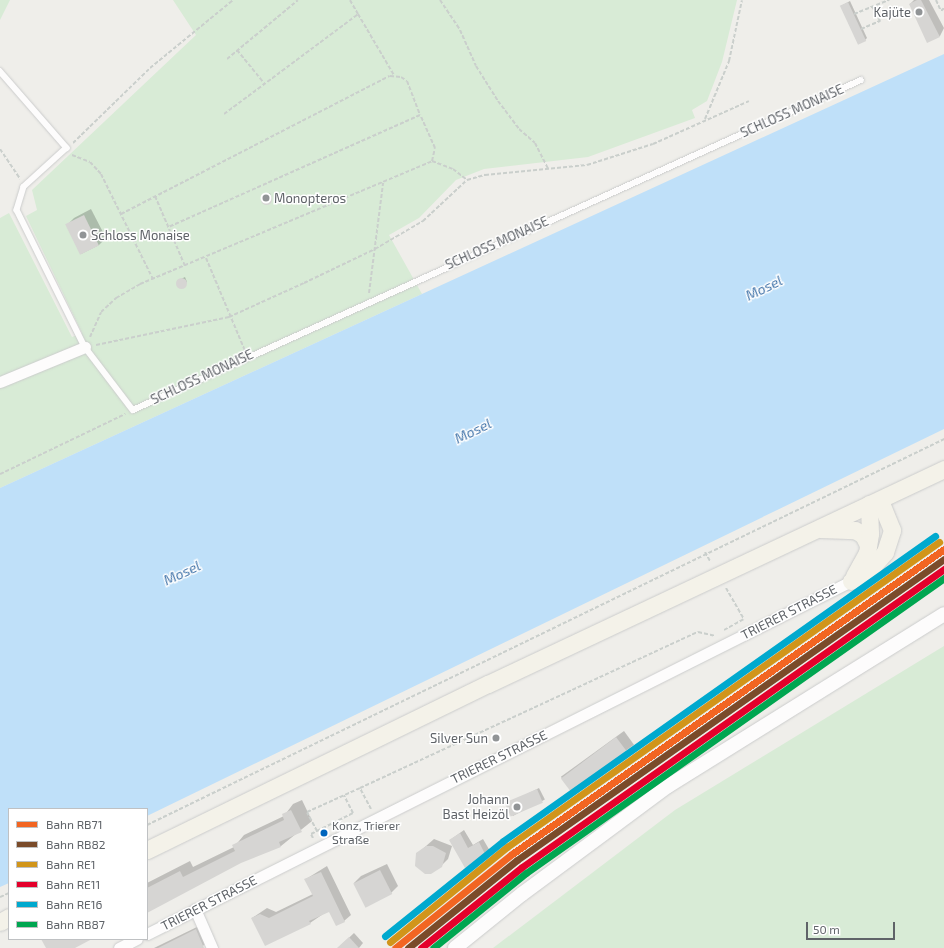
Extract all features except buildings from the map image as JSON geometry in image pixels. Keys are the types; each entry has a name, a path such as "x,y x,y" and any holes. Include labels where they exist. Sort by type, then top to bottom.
{"main road":[{"path":"148,850 495,681 944,469"},
{"path":"851,581 861,566 868,545 875,502"},
{"path":"851,581 874,566 885,552 892,530 875,502"},
{"path":"818,528 855,530 863,535 868,545"}],"street":[{"path":"0,382 85,347"},
{"name":"TRIERER STRASSE","path":"148,933 851,581"},
{"path":"454,948 522,894 668,786 944,614"},
{"path":"195,909 212,948"},
{"path":"119,948 135,940"}],"lane":[{"path":"0,71 65,150 24,187 17,210 85,347 133,410"},
{"name":"SCHLOSS MONAISE","path":"133,410 370,300 861,80"}],"path":[{"path":"152,279 101,174 90,162 65,150 150,68 233,0"},
{"path":"227,59 298,0"},
{"path":"350,0 395,76 407,81 435,148 432,161"},
{"path":"440,0 460,30 476,66 498,101 519,129 535,143 548,169"},
{"path":"704,120 729,61 742,0"},
{"path":"854,14 889,0"},
{"path":"936,0 941,11 944,8"},
{"path":"860,29 880,20 872,6"},
{"path":"224,114 358,14"},
{"path":"237,50 264,83"},
{"path":"121,214 395,76"},
{"path":"85,347 229,317 375,249 423,221 467,180 485,175 587,165 653,144 748,101"},
{"path":"168,226 420,115"},
{"path":"0,149 24,187"},
{"path":"85,347 101,312 116,298 152,279 432,161 453,169 467,180"},
{"path":"370,300 369,292 383,182"},
{"path":"155,196 185,266"},
{"path":"206,257 229,317 247,356"},
{"path":"0,474 133,410"},
{"path":"148,825 705,552 944,439"},
{"path":"705,552 710,561"},
{"path":"726,588 751,632"},
{"path":"317,832 307,812 698,632 715,636 744,619"},
{"path":"360,788 376,819"},
{"path":"319,848 311,834 353,813 344,795"}],"green space":[{"path":"0,0 10,0 0,20"},
{"path":"173,0 737,0 722,62 707,101 692,110 695,118 588,157 484,169 456,180 419,218 389,235 422,294 0,488 0,218 9,213 72,337 82,333 26,216 37,210 32,190 196,35"},
{"path":"944,646 944,948 493,948 675,810"}],"water":[{"name":"Mosel","path":"944,54 944,429 148,816 148,808 8,808 8,883 0,887 0,488"}],"rail line":[{"name":"RE16","path":"385,936 503,841 935,536"},
{"name":"RE1","path":"390,942 507,847 939,542"},
{"name":"RB71","path":"395,948 512,854 944,549"},
{"name":"RB82","path":"408,948 517,860 944,559"},
{"name":"RE11","path":"421,948 522,867 944,569"},
{"name":"RB87","path":"433,948 526,873 944,578"}],"place":[{"name":"Kajüte","path":"919,12"},
{"name":"Monopteros","path":"266,198"},
{"name":"Schloss Monaise","path":"83,235"},
{"name":"Silver Sun","path":"496,738"},
{"name":"Johann Bast Heizöl","path":"517,807"},
{"name":"Konz, Trierer Straße","path":"324,833"}]}
